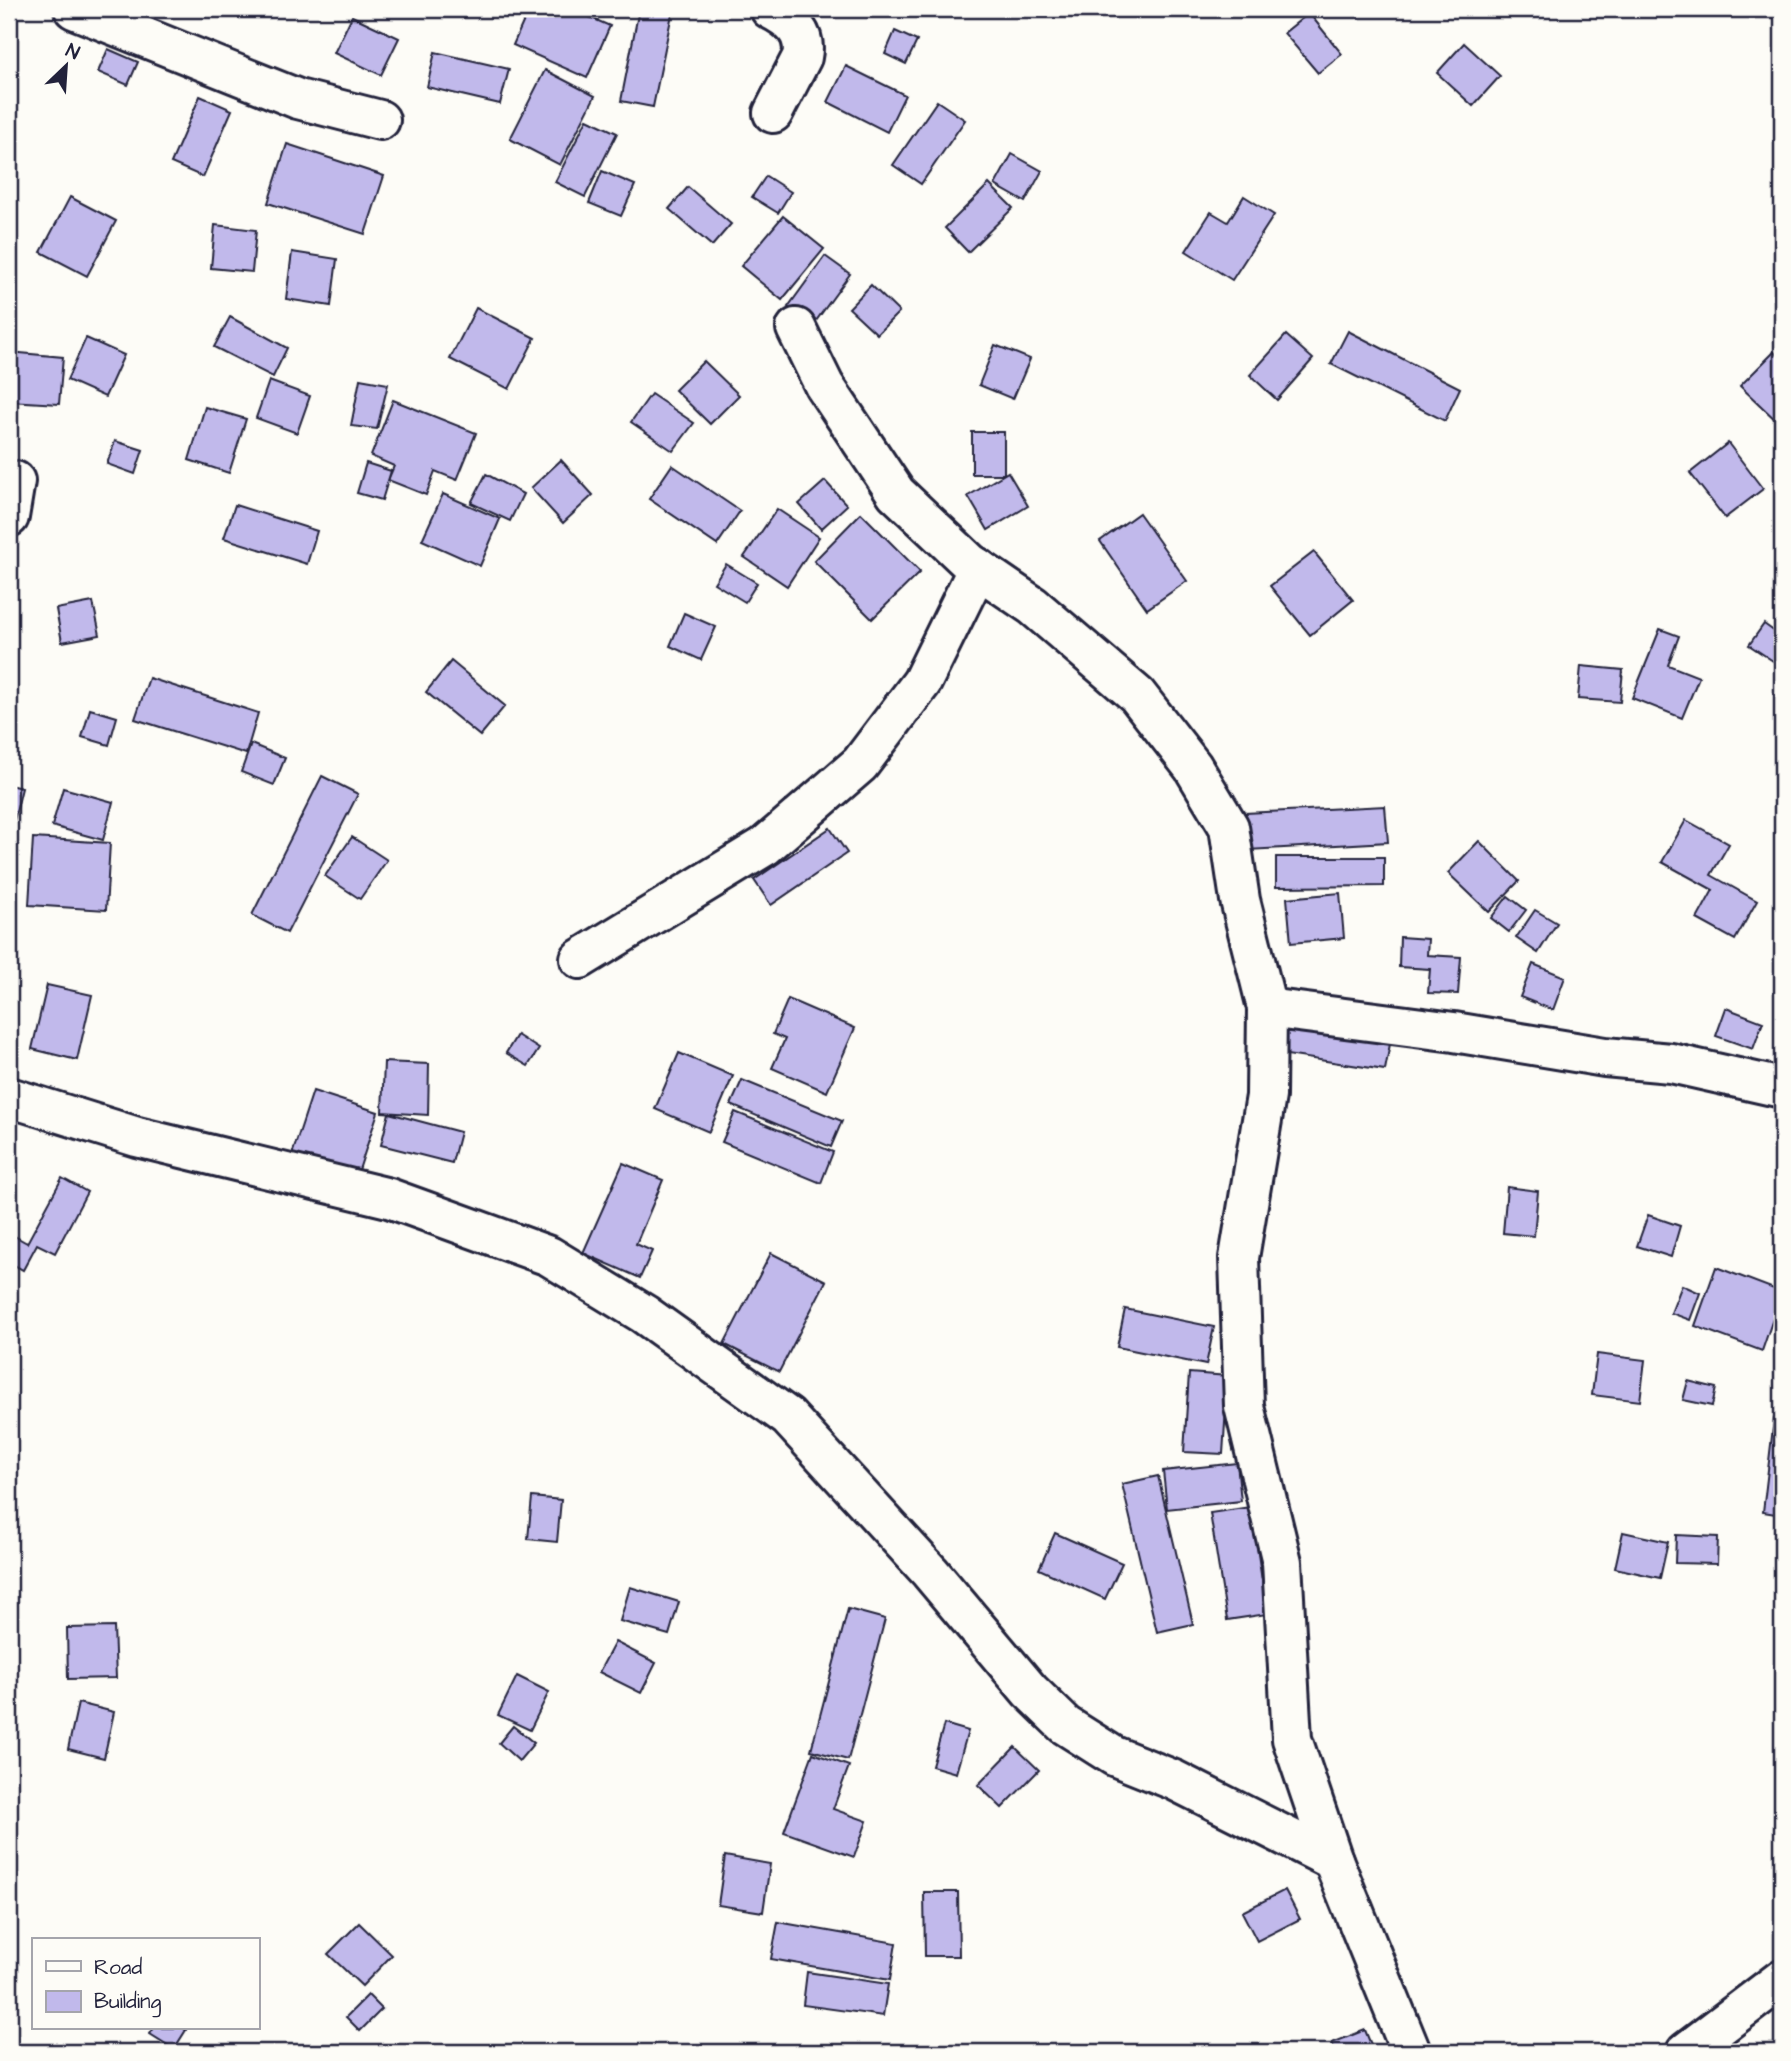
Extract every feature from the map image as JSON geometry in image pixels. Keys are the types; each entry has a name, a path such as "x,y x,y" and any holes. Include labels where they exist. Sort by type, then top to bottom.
{"street":[{"path":"74,9 298,99 380,120"},
{"path":"770,9 798,28 804,47 802,57 774,113"},
{"path":"796,328 824,385 896,493 978,568 1033,606 1137,695 1193,767 1229,827 1240,900 1267,1008 1266,1097 1239,1258 1244,1406 1282,1562 1292,1740 1333,1860 1411,2052"},
{"path":"580,959 765,846 860,764 922,682 978,568"},
{"path":"1267,1008 1454,1032 1605,1057 1671,1063 1782,1088"},
{"path":"9,1097 137,1137 389,1198 550,1256 644,1314 788,1417 930,1572 1030,1691 1065,1726 1114,1756 1174,1780 1333,1860"},
{"path":"1686,2052 1782,1979"}],"building":[{"path":"529,9 571,9 610,26 587,78 513,45"},
{"path":"639,9 673,9 653,107 621,101"},
{"path":"1309,13 1342,54 1318,73 1284,33"},
{"path":"352,16 399,38 381,75 334,53"},
{"path":"895,31 917,41 906,64 885,54"},
{"path":"1464,43 1500,76 1473,106 1437,73"},
{"path":"108,49 138,62 128,85 98,72"},
{"path":"435,52 509,69 500,104 427,87"},
{"path":"846,66 905,95 887,132 828,102"},
{"path":"545,70 595,96 560,165 510,139"},
{"path":"200,96 232,110 203,177 171,163"},
{"path":"937,101 965,120 921,184 893,165"},
{"path":"587,119 617,133 585,197 555,182"},
{"path":"287,144 384,176 365,234 268,203"},
{"path":"1012,154 1042,171 1025,202 995,185"},
{"path":"602,171 635,185 621,216 589,203"},
{"path":"766,176 791,192 778,213 752,197"},
{"path":"989,184 1013,208 968,252 945,228"},
{"path":"688,187 731,224 712,246 669,209"},
{"path":"1244,196 1274,215 1232,280 1186,251 1211,212 1228,222"},
{"path":"70,197 116,221 87,276 41,252"},
{"path":"783,216 824,249 782,300 741,266"},
{"path":"215,225 256,230 252,272 211,268"},
{"path":"292,252 337,259 331,306 286,299"},
{"path":"825,256 850,274 813,325 788,307"},
{"path":"871,285 899,312 877,334 849,308"},
{"path":"476,308 535,338 509,389 450,359"},
{"path":"230,317 287,348 273,377 214,347"},
{"path":"1348,331 1460,388 1445,421 1331,364"},
{"path":"1286,335 1313,359 1277,400 1250,375"},
{"path":"86,338 124,355 105,397 67,380"},
{"path":"995,345 1030,359 1013,399 979,385"},
{"path":"9,352 63,357 59,404 9,401"},
{"path":"1774,352 1782,360 1780,424 1740,386"},
{"path":"704,361 739,395 710,424 675,390"},
{"path":"360,379 388,384 377,429 351,426"},
{"path":"269,381 310,396 297,433 256,418"},
{"path":"651,394 694,423 673,451 631,422"},
{"path":"393,400 476,433 457,480 435,471 426,495 388,480 394,466 371,456"},
{"path":"205,407 246,419 229,473 189,460"},
{"path":"972,432 1004,432 1004,474 972,474"},
{"path":"115,441 143,450 135,474 107,464"},
{"path":"1728,443 1763,489 1725,518 1690,473"},
{"path":"561,460 593,495 563,523 531,488"},
{"path":"366,463 391,471 382,500 357,493"},
{"path":"672,465 740,511 717,545 649,499"},
{"path":"1008,472 1028,506 988,530 968,496"},
{"path":"486,474 523,494 510,521 471,503"},
{"path":"825,481 847,505 821,529 799,504"},
{"path":"443,494 500,519 480,566 422,540"},
{"path":"235,505 317,531 307,564 224,538"},
{"path":"777,509 819,537 787,586 744,557"},
{"path":"861,513 920,572 872,619 814,561"},
{"path":"1139,513 1187,581 1147,609 1100,541"},
{"path":"1314,552 1353,600 1310,635 1270,586"},
{"path":"726,564 757,583 745,602 714,583"},
{"path":"93,602 100,635 62,642 56,609"},
{"path":"684,613 716,627 701,660 670,646"},
{"path":"1764,624 1782,637 1782,667 1749,645"},
{"path":"1660,629 1679,636 1668,665 1699,677 1682,718 1632,698"},
{"path":"451,661 505,706 480,736 426,692"},
{"path":"1581,666 1623,670 1620,702 1578,699"},
{"path":"149,678 258,713 246,754 135,719"},
{"path":"90,709 117,717 109,745 82,737"},
{"path":"251,744 285,758 274,785 241,772"},
{"path":"322,776 358,794 287,933 252,915"},
{"path":"9,785 22,788 10,837 9,837"},
{"path":"63,788 113,802 103,840 52,826"},
{"path":"1385,806 1388,842 1247,850 1245,813"},
{"path":"1686,820 1729,844 1711,875 1757,901 1735,940 1697,919 1713,890 1662,862"},
{"path":"830,828 847,853 771,905 754,880"},
{"path":"352,837 387,860 360,899 325,876"},
{"path":"33,838 110,843 106,910 29,905"},
{"path":"1479,841 1519,881 1489,912 1448,873"},
{"path":"1276,857 1384,857 1384,886 1276,887"},
{"path":"1340,893 1344,938 1291,943 1287,898"},
{"path":"1508,896 1526,910 1509,932 1491,918"},
{"path":"1535,910 1557,923 1538,953 1516,938"},
{"path":"1400,937 1428,939 1427,955 1461,957 1458,994 1428,993 1430,969 1399,967"},
{"path":"1533,964 1565,977 1553,1010 1520,997"},
{"path":"47,985 92,995 77,1060 32,1049"},
{"path":"788,999 855,1028 827,1092 772,1068 785,1039 773,1034"},
{"path":"1726,1008 1763,1022 1753,1049 1716,1036"},
{"path":"1284,1028 1390,1044 1385,1070 1280,1054"},
{"path":"517,1035 539,1049 528,1066 506,1053"},
{"path":"679,1053 733,1076 709,1132 655,1109"},
{"path":"384,1062 429,1064 428,1115 382,1112"},
{"path":"742,1080 842,1121 831,1147 731,1105"},
{"path":"313,1091 378,1112 354,1185 289,1164"},
{"path":"735,1112 833,1152 821,1183 722,1142"},
{"path":"389,1113 460,1132 452,1163 381,1145"},
{"path":"623,1163 663,1180 636,1244 652,1251 640,1278 583,1253"},
{"path":"62,1178 87,1192 55,1253 37,1244 23,1270 9,1262 9,1233 27,1243"},
{"path":"1507,1187 1538,1191 1534,1236 1503,1233"},
{"path":"1648,1215 1680,1226 1671,1257 1637,1246"},
{"path":"771,1253 826,1281 779,1372 724,1344"},
{"path":"1716,1267 1782,1292 1762,1351 1695,1326"},
{"path":"1682,1285 1700,1293 1690,1320 1671,1313"},
{"path":"1125,1309 1214,1327 1206,1365 1117,1347"},
{"path":"1597,1354 1645,1360 1640,1401 1592,1395"},
{"path":"1189,1373 1228,1376 1223,1454 1184,1452"},
{"path":"1688,1381 1716,1388 1712,1406 1683,1400"},
{"path":"1774,1419 1782,1420 1782,1515 1763,1512"},
{"path":"1237,1463 1241,1501 1167,1509 1163,1471"},
{"path":"1158,1476 1193,1624 1157,1632 1122,1484"},
{"path":"532,1497 561,1500 557,1542 528,1539"},
{"path":"1251,1507 1267,1614 1227,1620 1210,1513"},
{"path":"1623,1532 1668,1542 1660,1578 1615,1568"},
{"path":"1055,1533 1122,1563 1105,1599 1039,1569"},
{"path":"1676,1535 1718,1537 1717,1564 1675,1563"},
{"path":"630,1587 679,1602 669,1635 620,1621"},
{"path":"848,1609 885,1619 848,1760 811,1750"},
{"path":"114,1627 116,1678 68,1679 67,1628"},
{"path":"615,1642 656,1663 641,1693 599,1672"},
{"path":"517,1676 549,1692 530,1730 498,1715"},
{"path":"78,1703 114,1712 104,1758 68,1749"},
{"path":"944,1724 968,1731 956,1773 932,1766"},
{"path":"513,1726 534,1743 519,1761 499,1743"},
{"path":"1015,1747 1039,1770 1002,1808 978,1785"},
{"path":"813,1753 849,1766 833,1809 867,1821 854,1857 784,1832"},
{"path":"725,1856 770,1864 763,1912 718,1905"},
{"path":"1285,1890 1300,1919 1257,1941 1242,1912"},
{"path":"924,1892 958,1892 959,1956 925,1956"},
{"path":"778,1922 896,1943 890,1980 771,1959"},
{"path":"359,1923 392,1955 362,1986 328,1954"},
{"path":"807,1972 888,1984 883,2016 803,2005"},
{"path":"368,1995 382,2009 360,2031 346,2017"},
{"path":"153,2030 186,2030 174,2049 150,2034"},
{"path":"1365,2030 1374,2052 1336,2052 1332,2043"}]}
